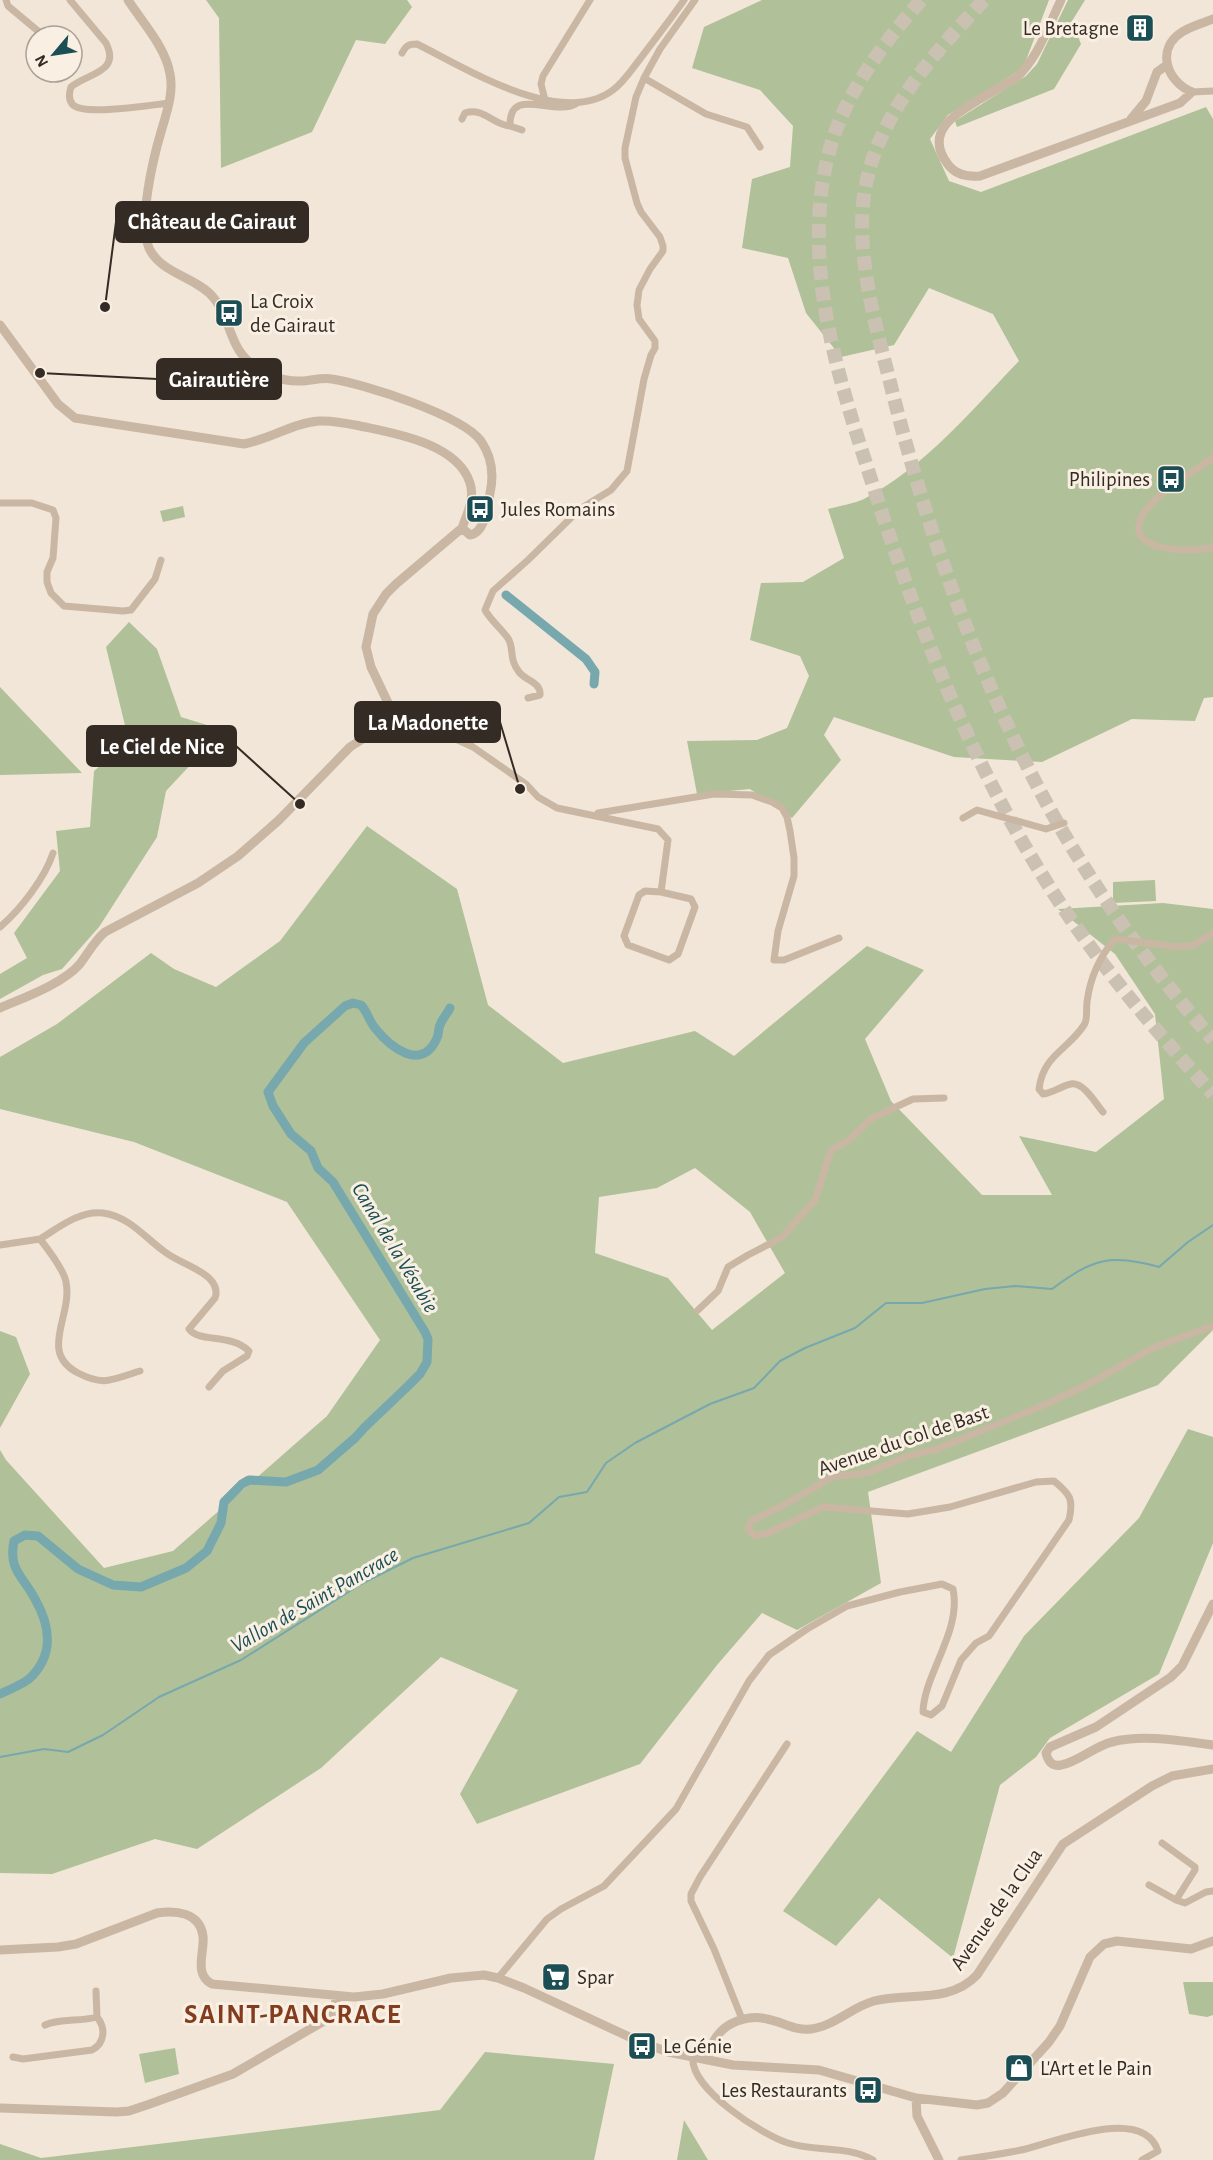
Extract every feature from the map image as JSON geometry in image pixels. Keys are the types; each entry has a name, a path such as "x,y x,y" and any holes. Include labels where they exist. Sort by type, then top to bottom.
{"street":[{"path":"6,0 8,6 29,24"},
{"path":"70,0 106,43 111,59 106,67 70,87 69,99 72,104 88,110 169,104"},
{"path":"128,0 168,63 171,78 169,104 150,179 145,224 146,236 154,255 160,262 204,288 214,298 222,309 238,348 257,368 284,380 330,378 407,400 467,429 476,436 491,461 492,485 479,530 470,535 462,528"},
{"path":"545,100 541,84 543,75 590,0"},
{"path":"402,53 410,44 417,44 511,91 545,100 579,101 604,95 623,81 684,0"},
{"path":"528,698 537,697 540,689 537,684 525,679 518,671 513,662 509,640 490,620 485,610 492,591 528,560 580,509 611,490 627,471 644,379 655,348 655,341 639,319 637,305 641,284 663,251 663,246 660,237 637,203 625,158 625,148 636,97 644,78 660,48 695,0"},
{"path":"1061,0 1034,56 1023,72 956,114 944,126 940,133 940,148 948,166 963,176 980,176 1180,103 1192,92"},
{"path":"1213,19 1182,31 1167,49 1167,65 1170,74 1179,85 1192,92 1213,91"},
{"path":"1127,123 1146,101 1157,72 1167,65"},
{"path":"644,78 706,114 747,128 760,147"},
{"path":"510,126 512,111 516,106 523,104 566,108 579,101"},
{"path":"462,119 465,113 481,112 503,125 522,130"},
{"path":"0,325 4,336 58,405 75,418 244,444 299,425 321,421 336,422 401,435 424,443 453,459 464,470 471,485 469,508 462,528 391,589 373,614 368,635 368,657 388,705 387,720 383,726 350,747 255,842 198,883 105,932 69,973 0,1008"},
{"path":"1213,458 1151,505 1138,526 1147,543 1161,549 1213,548"},
{"path":"0,503 32,503 53,510 56,518 53,558 47,572 47,582 55,599 64,606 130,610 155,579 161,560"},
{"path":"388,705 473,747 526,783 537,797 557,808 658,829 668,840 661,892"},
{"path":"589,814 714,794 752,795 772,802 782,808 787,817 794,858 794,876 778,931 774,960 784,960 838,938"},
{"path":"963,818 977,810 1046,829 1064,823"},
{"path":"0,927 24,902 50,861 52,853"},
{"path":"645,891 661,892 691,899 695,907 678,954 669,960 628,945 624,936 639,895 645,891"},
{"path":"1103,1112 1078,1085 1071,1084 1050,1094 1043,1094 1039,1089 1045,1066 1085,1024 1092,977 1103,952 1115,939 1179,947 1194,945 1213,933"},
{"path":"698,1310 718,1292 728,1268 748,1255 782,1239 815,1200 831,1150 848,1141 872,1118 882,1113 913,1099 944,1098"},
{"path":"0,1245 39,1239 90,1213 115,1216 128,1222 164,1251 207,1276 215,1285 217,1292 215,1298 189,1329 198,1336 228,1339 249,1350 248,1356 223,1371 209,1387"},
{"path":"39,1239 66,1279 68,1297 58,1354 68,1368 90,1379 104,1382 140,1371"},
{"name":"Avenue du Col de Bast","path":"498,1978 547,1919 604,1886 676,1809 749,1681 769,1655 807,1629 847,1606 942,1584 953,1589 956,1602 942,1655 924,1701 923,1712 931,1715 942,1706 961,1660 976,1643 989,1636 1069,1520 1072,1508 1069,1494 1054,1481 1036,1482 950,1507 908,1514 824,1508 768,1533 755,1536 748,1529 751,1521 832,1477 867,1473 908,1456 937,1449 1083,1387 1155,1347 1213,1326"},
{"path":"1213,1604 1182,1666 1171,1677 1096,1727 1050,1748 1046,1753 1048,1761 1054,1766 1063,1766 1112,1742 1137,1739 1213,1745"},
{"path":"707,2060 716,2037 742,2019 714,1949 691,1901 691,1894 699,1877 787,1744"},
{"name":"Avenue de la Clua","path":"742,2019 754,2017 768,2019 791,2028 815,2028 875,2000 944,1994 966,1986 977,1975 1063,1844 1152,1786 1172,1776 1213,1769"},
{"path":"1162,1843 1195,1867 1176,1900"},
{"path":"1149,1885 1185,1903 1206,1892 1213,1891"},
{"path":"0,1950 76,1944 157,1913 171,1911 185,1913 193,1918 203,1936 200,1967 208,1982 219,1986 337,1997 375,1995 467,1976 484,1975 524,1988 638,2041 668,2052 750,2067 819,2070 916,2098 977,2104 988,2103 1003,2093 1049,2042 1060,2026 1090,1957 1104,1944 1117,1941 1191,1948 1213,1941"},
{"path":"13,2057 23,2059 92,2050 101,2043 104,2033 97,2017 96,1991"},
{"path":"0,2108 117,2112 147,2105 233,2074 324,2022 332,2014 337,1997"},
{"path":"45,2025 52,2022 80,2021 97,2017"},
{"path":"693,2057 694,2068 700,2081 726,2105 762,2132 789,2143 860,2153 873,2160"},
{"path":"916,2098 917,2116 939,2160"},
{"path":"961,2160 1020,2150 1082,2132 1107,2129 1127,2129 1145,2133 1155,2140 1158,2151 1142,2160"}],"green space":[{"path":"206,0 407,0 412,7 385,44 356,40 312,132 221,168 219,18"},
{"path":"762,0 1049,0 1023,68 948,115 930,139 949,181 981,192 1206,107 1213,119 1213,697 1204,698 1195,721 1132,719 1042,762 954,757 834,717 824,735 841,760 792,818 750,789 697,794 687,741 757,740 787,728 809,676 800,656 750,640 761,583 803,582 844,558 828,509 864,499 908,471 947,436 1019,361 993,314 929,288 894,345 841,357 806,313 788,258 742,248 752,179 790,167 793,126 760,90 692,68 704,27"},
{"path":"1068,0 1085,0 1072,21 1081,44 1054,89 957,127 955,121 1026,76 1037,64"},
{"path":"183,506 185,517 163,522 160,511"},
{"path":"129,622 157,649 181,717 223,730 166,791 157,837 99,927 62,969 43,975 0,999 0,974 27,958 14,933 60,871 56,831 90,827 94,771 129,742 106,647"},
{"path":"0,687 82,773 0,775"},
{"path":"367,826 457,889 488,1005 563,1063 695,1031 734,1056 867,946 924,970 865,1039 891,1101 982,1195 1052,1195 1019,1136 1096,1152 1164,1099 1155,1014 1115,954 1058,909 1163,903 1213,909 1213,1330 1158,1385 868,1492 881,1583 797,1630 762,1613 717,1665 640,1764 477,1824 460,1794 518,1690 441,1657 321,1768 197,1849 155,1839 52,1874 0,1873 0,1450 6,1460 104,1568 173,1551 327,1416 380,1340 287,1202 134,1142 0,1109 0,1057 57,1024 151,953 174,969 216,987 280,941","holes":["695,1168 750,1212 785,1273 712,1330 668,1278 595,1253 599,1197 657,1188"]},
{"path":"1155,880 1156,901 1113,903 1113,882"},
{"path":"0,1331 16,1337 30,1374 0,1428"},
{"path":"1188,1429 1213,1437 1213,1543 1159,1674 1050,1738 1036,1757 1000,1785 953,1958 879,1898 836,1946 783,1911 917,1731 951,1752 1024,1636 1139,1518"},
{"path":"1183,1982 1213,1982 1213,2015 1207,2017 1189,2014"},
{"path":"175,2048 179,2074 145,2083 139,2054"},
{"path":"485,2052 614,2064 594,2160 0,2160 0,2144 41,2158 440,2110"},
{"path":"684,2120 708,2160 677,2160"}],"waterway":[{"name":"Canal de la Vésubie","path":"506,595 586,659 595,672 594,684"},
{"name":"Canal de la Vésubie","path":"0,1694 26,1681 37,1670 43,1661 47,1641 47,1631 40,1610 15,1566 14,1541 25,1535 38,1536 78,1569 113,1585 141,1587 186,1568 207,1551 221,1523 224,1502 242,1484 249,1480 286,1482 318,1470 355,1438 420,1374 427,1362 428,1339 425,1332 333,1182 318,1168 311,1151 291,1134 273,1106 268,1092 304,1043 345,1006 353,1003 361,1005 381,1035 397,1049 415,1055 423,1054 431,1048 450,1008"},
{"name":"Vallon de Saint Pancrace","path":"0,1757 44,1749 68,1752 103,1735 159,1697 241,1660 361,1584 413,1558 529,1523 559,1497 587,1492 606,1463 635,1443 710,1404 754,1388 780,1361 805,1348 855,1328 886,1303 922,1303 985,1289 1015,1286 1052,1289 1091,1265 1114,1260 1159,1267 1188,1242 1213,1225"}],"tunnel":[{"path":"921,0 875,58 850,99 839,121 825,169 820,208 819,246 822,284 827,322 845,397 924,632 968,736 993,787 1049,886 1086,941 1169,1045 1213,1094"},
{"path":"984,0 947,40 914,82 886,128 875,153 867,179 862,230 872,310 904,437 936,541 973,644 1016,744 1040,791 1098,889 1142,952 1213,1040"}],"place":[{"name":"Le Bretagne","path":"1140,28"},
{"name":"Château de Gairaut","path":"105,307"},
{"name":"La Croix de Gairaut","path":"229,313"},
{"name":"Gairautière","path":"40,373"},
{"name":"Philipines","path":"1171,479"},
{"name":"Jules Romains","path":"480,509"},
{"name":"La Madonette","path":"520,789"},
{"name":"Le Ciel de Nice","path":"300,804"},
{"name":"Spar","path":"556,1977"},
{"name":"Le Génie","path":"642,2046"},
{"name":"L'Art et le Pain","path":"1019,2068"},
{"name":"Les Restaurants","path":"868,2090"}],"district":[{"name":"SAINT-PANCRACE","path":"293,2014"}]}
